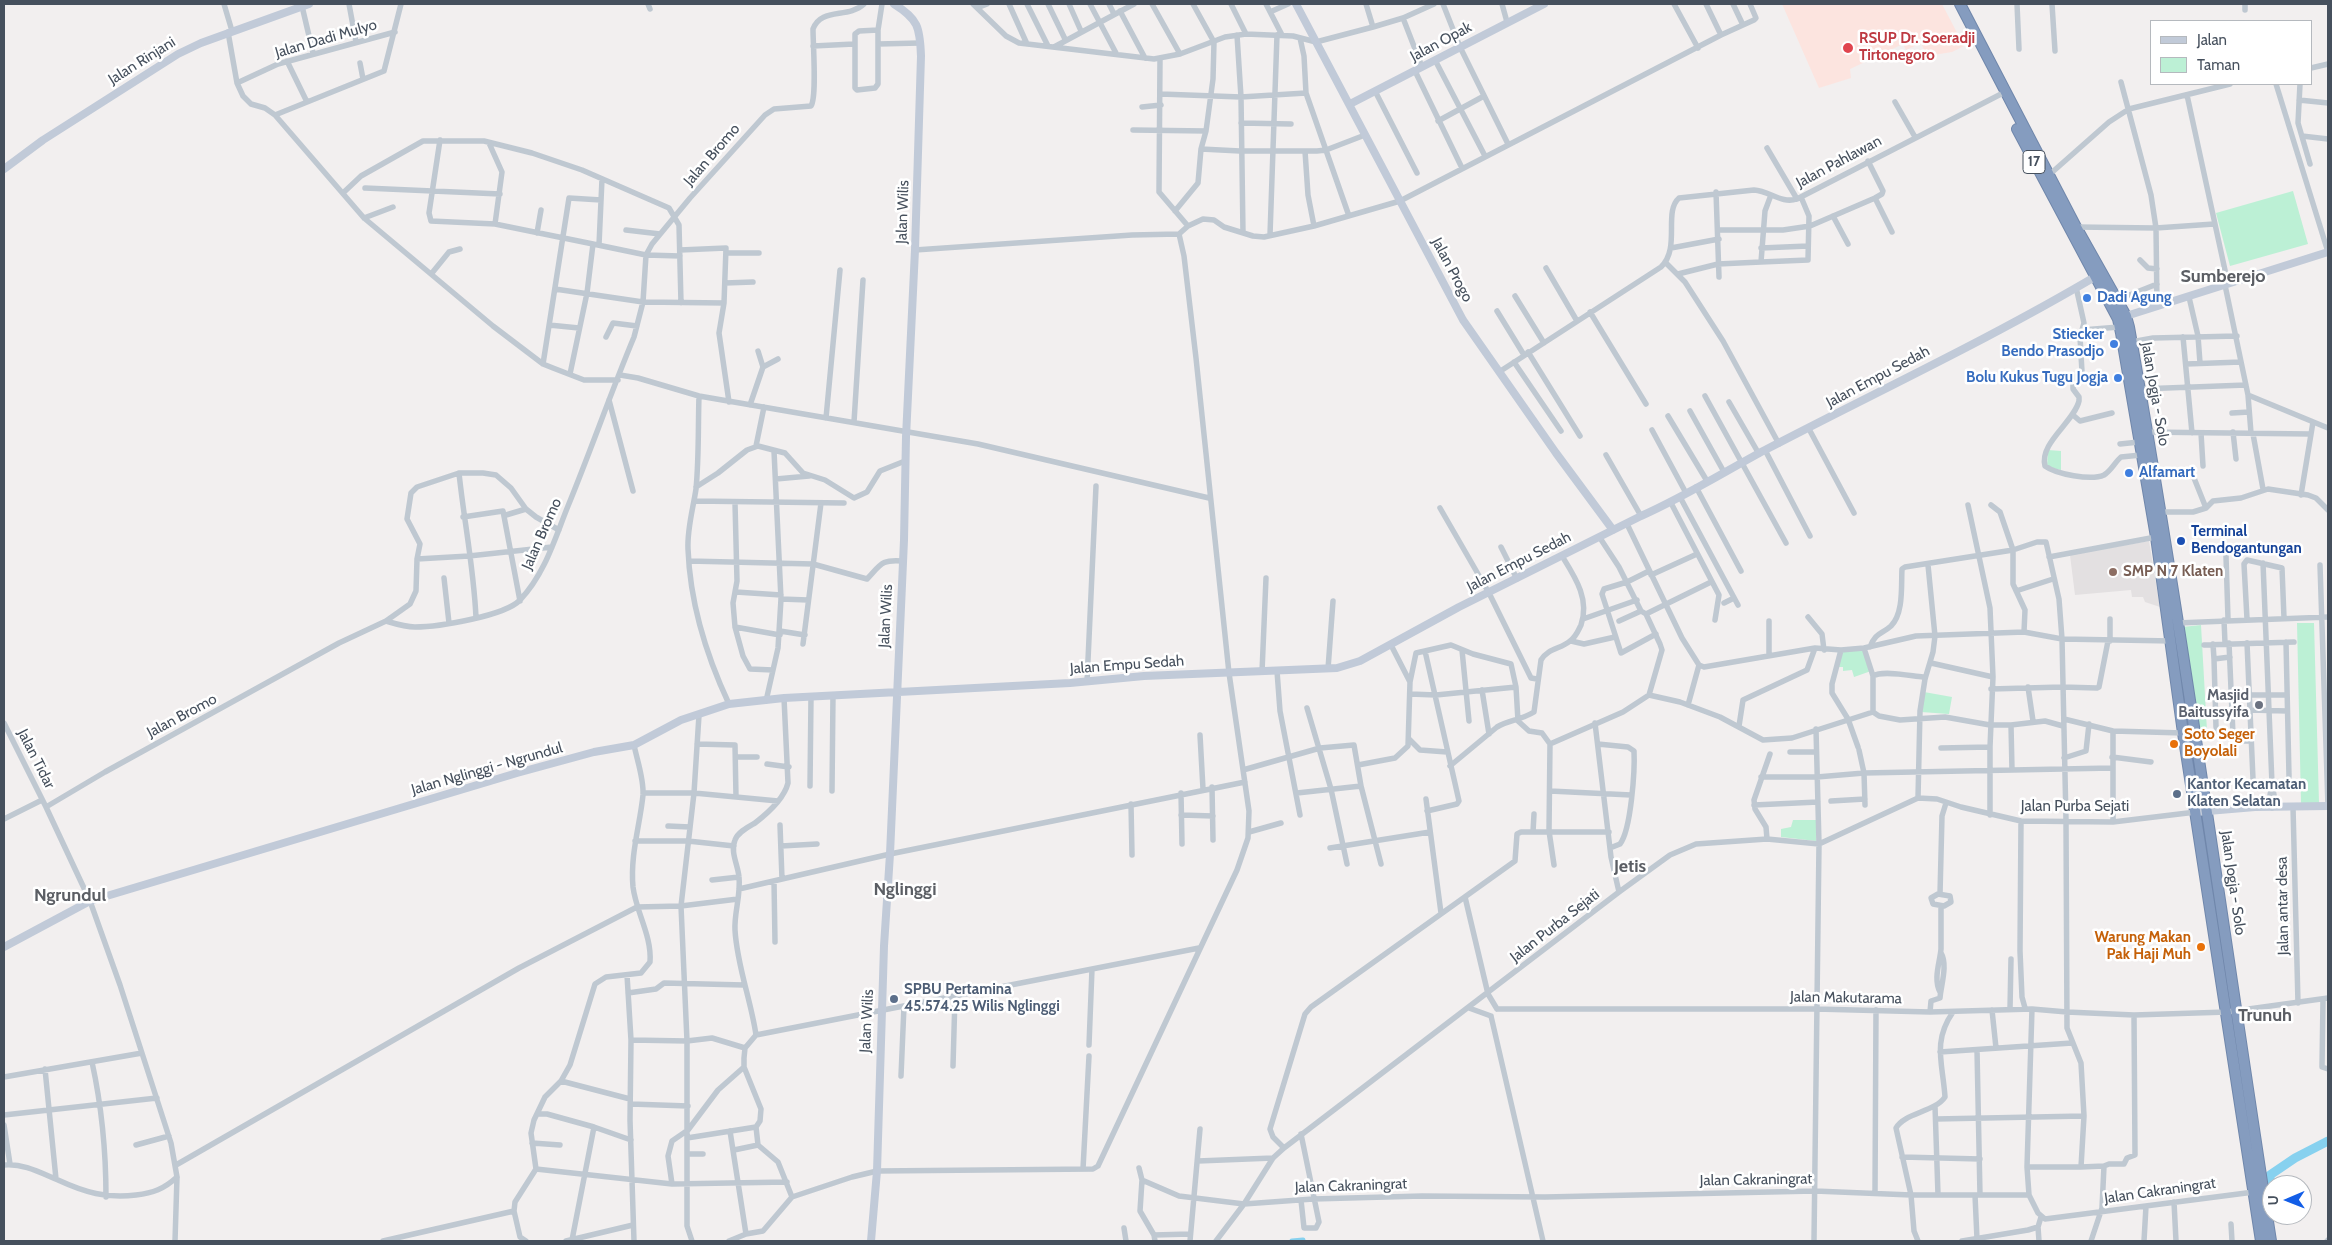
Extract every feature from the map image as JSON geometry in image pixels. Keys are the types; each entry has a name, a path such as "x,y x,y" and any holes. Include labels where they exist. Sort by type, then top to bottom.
{"highway":[{"name":"Jalan Jogja - Solo","path":"1953,4 2099,275 2117,300 2141,455 2156,513 2156,537 2163,557 2177,622 2208,810 2231,1011 2262,1241"},
{"name":"Jalan Jogja - Solo","path":"1960,4 2002,93 2049,175 2132,342 2163,557 2183,733 2271,1241"}],"street":[{"path":"224,4 237,83 243,96 250,104 265,108 275,115 364,218 493,326 543,364 584,380 619,378 655,382 699,396 729,402 978,444 1209,498"},
{"path":"349,4 356,42"},
{"path":"275,115 384,71 395,32 400,4"},
{"name":"Jalan Bromo","path":"46,807 105,772 339,643 386,621 403,626 416,627 449,623 476,618 506,609 520,601 532,586 552,547 619,378 637,326 643,302 646,255 675,216 769,111 810,106 813,103 813,29 818,19 851,12 864,4"},
{"path":"878,30 857,32 854,44 855,88 857,90 875,88 878,84 878,30 882,4"},
{"name":"Jalan Wilis","path":"871,1237 876,1171 903,561 906,431 915,250 920,43 915,20 910,14 894,4"},
{"path":"975,6 987,4"},
{"path":"1009,4 1027,44"},
{"path":"1026,4 1051,46"},
{"path":"1048,4 1065,39"},
{"path":"1069,4 1081,31"},
{"path":"1090,4 1116,53"},
{"path":"1110,4 1117,12 1145,58"},
{"path":"1051,46 1134,4"},
{"path":"1152,4 1180,54"},
{"path":"1175,211 1198,183 1201,149 1206,131 1211,94 1214,42 1193,4"},
{"path":"1231,4 1246,34"},
{"path":"1266,4 1280,35 1273,123 1270,235"},
{"path":"1270,12 1288,4"},
{"name":"Jalan Progo","path":"1296,4 1463,320 1614,530"},
{"path":"1366,4 1373,27"},
{"path":"975,6 1006,36 1019,43 1116,53 1145,58 1160,58 1180,54 1214,42 1246,34 1280,35 1316,42 1403,18 1434,4"},
{"path":"1443,4 1460,47 1508,144"},
{"path":"1502,4 1507,22"},
{"name":"Jalan Opak","path":"1350,104 1436,60 1534,6 1544,4"},
{"path":"1674,4 1698,48"},
{"path":"1706,4 1721,35"},
{"path":"1733,4 1743,25"},
{"path":"915,250 1184,230 1203,219 1208,219 1253,236 1270,235 1314,226 1400,201 1721,35 1756,19 1750,4"},
{"path":"2017,4 2019,49"},
{"path":"2052,4 2055,51"},
{"path":"305,5 313,53"},
{"name":"Jalan Rinjani","path":"4,169 43,140 93,107 200,43 305,5"},
{"path":"1403,18 1422,67"},
{"name":"Jalan Dadi Mulyo","path":"237,83 287,61 395,32"},
{"path":"1238,35 1243,233"},
{"path":"1300,38 1304,56 1306,93 1349,216"},
{"path":"878,44 920,43"},
{"path":"813,46 854,44"},
{"path":"729,1241 746,1234 763,1231 792,1197 876,1171 1093,1169 1098,1166 1103,1159 1236,870 1249,832 1249,811 1229,673 1209,498 1184,256 1184,230 1175,211 1158,192 1161,105 1160,58"},
{"path":"1436,60 1485,156"},
{"path":"287,61 306,102"},
{"path":"360,64 363,79"},
{"path":"2312,68 2328,64"},
{"path":"1415,71 1462,168"},
{"path":"2121,82 2151,195 2156,228 2157,307"},
{"path":"2049,175 2109,122 2129,109 2226,85"},
{"path":"2082,330 2121,320 2328,252 2276,85"},
{"path":"2300,85 2298,118 2310,164"},
{"path":"1375,91 1417,173"},
{"path":"1161,94 1211,94 1241,97 1306,93"},
{"name":"Jalan Pahlawan","path":"1666,262 1671,248 1673,206 1676,201 1686,196 1754,190 1786,201 1799,198 2002,93"},
{"path":"2187,95 2237,336 2248,394 2252,434 2263,489"},
{"path":"1438,121 1484,96"},
{"path":"2299,100 2328,103"},
{"path":"1895,102 1914,137"},
{"path":"1142,107 1161,105"},
{"path":"1241,123 1290,124"},
{"path":"1133,130 1206,131"},
{"path":"1201,149 1240,151 1326,150 1365,135"},
{"path":"2302,136 2328,139"},
{"path":"440,140 429,213 433,222 495,224 646,255 725,247 724,306 719,333 729,402"},
{"path":"341,191 361,176 422,141 484,141 532,153 602,179 669,208 679,225 681,303"},
{"path":"489,143 502,172 495,224"},
{"path":"1678,274 1718,264 1808,260 1809,216 1767,148"},
{"path":"1305,151 1308,195 1314,226"},
{"path":"1718,230 1762,230 1810,226 1875,198 1882,194 1883,191 1868,161"},
{"path":"570,374 596,245 602,179"},
{"path":"365,188 500,194"},
{"path":"1716,192 1719,277"},
{"path":"1761,262 1762,230 1765,211 1772,196"},
{"path":"543,364 570,197 601,200"},
{"path":"1875,198 1892,232"},
{"path":"364,218 394,207"},
{"path":"537,233 542,210"},
{"path":"1833,216 1848,244"},
{"path":"2076,227 2156,228 2214,224"},
{"path":"626,230 660,234"},
{"path":"1671,248 1719,239"},
{"path":"1761,248 1808,246"},
{"path":"432,273 449,252 460,249"},
{"path":"726,253 759,253"},
{"path":"2140,260 2148,268 2157,269"},
{"path":"1499,372 1666,262 1678,274 1723,341 1779,444"},
{"path":"1546,268 1577,321"},
{"path":"826,418 840,270"},
{"name":"Jalan Empu Sedah","path":"896,692 1087,682 1144,676 1328,669 1360,661 1489,593 1641,516 1671,503 1742,462 1809,429 2099,275"},
{"path":"854,422 863,280"},
{"path":"725,283 753,282"},
{"path":"2117,300 2157,284"},
{"path":"2076,287 2084,322 2080,337 2082,372 2073,379 2073,389 2079,397 2079,401 2074,415 2054,438 2046,454 2044,462 2046,468 2082,477 2097,477 2108,471 2121,457 2141,455"},
{"path":"555,289 643,302 724,306"},
{"path":"1515,296 1544,343"},
{"path":"2189,297 2198,336 2200,363"},
{"path":"1497,311 1580,436"},
{"path":"1590,312 1646,404"},
{"path":"606,336 613,323 637,326"},
{"path":"549,325 579,328"},
{"path":"2132,342 2152,338 2237,336"},
{"path":"2183,337 2192,433"},
{"path":"750,405 763,367 758,351"},
{"path":"763,367 778,359"},
{"path":"1514,362 1561,431"},
{"path":"2186,364 2241,362"},
{"path":"2140,389 2246,385"},
{"path":"2248,394 2328,428"},
{"path":"699,396 696,488 688,536 689,561 698,614 708,651 717,678 729,704"},
{"path":"1705,396 1786,543"},
{"path":"609,400 633,490"},
{"path":"1729,402 1762,452 1810,536"},
{"path":"756,446 764,407"},
{"path":"1690,411 1724,472"},
{"path":"2232,413 2249,412"},
{"path":"2074,415 2080,421 2112,414"},
{"path":"1668,416 1707,481"},
{"path":"2301,494 2313,422"},
{"path":"1809,429 1854,513"},
{"path":"1652,430 1738,604"},
{"path":"2146,432 2310,434"},
{"path":"2233,432 2236,459"},
{"path":"2201,433 2203,466"},
{"path":"2120,444 2139,442"},
{"path":"696,488 747,450 756,446 785,453 799,470 825,480 854,498 868,492 880,471 905,461"},
{"path":"766,701 780,633 781,597 774,451"},
{"path":"1606,455 1641,516"},
{"path":"386,621 414,600 420,544 407,519 411,493 423,484 459,473 496,475 511,488 526,509 559,530"},
{"path":"459,473 463,517 474,582 476,618"},
{"path":"776,479 811,475"},
{"path":"2194,478 2206,508"},
{"path":"1087,682 1096,486"},
{"path":"1696,488 1741,571"},
{"path":"2156,513 2188,513 2206,508 2213,501 2240,498 2263,489 2316,498 2328,510"},
{"path":"694,500 734,503 777,501 844,503"},
{"path":"734,503 736,592 733,603 735,627 746,664 750,668 773,670"},
{"path":"804,644 821,503"},
{"path":"1671,503 1720,597 1715,620"},
{"path":"1968,505 1990,608 1993,677 1991,689 1990,815"},
{"path":"1991,505 2000,512 2013,550 2013,584 2025,610 2024,632"},
{"path":"1440,508 1489,593 1531,678 1537,679"},
{"path":"506,515 526,509"},
{"path":"463,517 501,510 506,515 509,552 520,601"},
{"path":"1626,524 1684,641 1700,665 1708,667 1815,648 1824,650 1867,648 1916,636 2024,632 2062,639 2172,641"},
{"path":"2048,556 2156,537"},
{"path":"1550,744 1632,708 1648,695 1661,647 1644,612 1600,538"},
{"path":"1873,712 1873,676 1867,648 1876,635 1888,628 1894,621 1900,601 1902,569 2013,550 2046,542 2059,600 2062,639 2066,820 2067,1012 2068,1028 2081,1063 2084,1116 2081,1167"},
{"path":"417,559 469,556 552,547"},
{"path":"1501,547 1517,579"},
{"path":"1656,634 1621,653 1603,591 1697,554"},
{"path":"1450,766 1504,723 1518,721 1534,712 1537,679 1545,654 1570,641 1577,633 1583,619 1584,609 1579,584 1562,556"},
{"path":"2226,556 2226,620 2230,657 2233,735 2236,741 2251,741"},
{"path":"689,561 813,564 867,579 883,562 888,560 903,561"},
{"path":"2247,619 2244,564 2247,560 2279,566 2283,572 2284,618"},
{"path":"2263,564 2270,695 2272,783 2270,795 2272,798 2272,808"},
{"path":"1819,844 1918,798 1919,715 1935,636 1928,565"},
{"path":"2196,812 2328,806 2325,617 2320,565"},
{"path":"444,578 449,623"},
{"path":"1262,672 1266,578"},
{"path":"2016,591 2053,578"},
{"path":"1619,621 1712,582"},
{"path":"736,592 808,600"},
{"path":"1724,604 1734,598"},
{"path":"1328,669 1333,600"},
{"path":"1583,619 1637,600"},
{"path":"1808,617 1822,634 1824,650"},
{"path":"2177,622 2325,617"},
{"path":"1991,689 2062,687 2094,689 2100,687 2109,641 2110,618"},
{"path":"1769,620 1770,656"},
{"path":"735,627 804,635"},
{"path":"1570,641 1587,644 1615,637"},
{"path":"2247,643 2253,779 2256,783 2272,783 2289,780 2286,642"},
{"path":"2204,644 2294,642"},
{"path":"2213,644 2217,731 2233,735"},
{"path":"1392,645 1410,682"},
{"path":"1358,765 1399,757 1408,746 1410,682 1414,656 1419,651 1451,645 1511,664 1516,687 1518,721 1528,731 1542,733 1550,744 1549,831 1554,865"},
{"path":"1740,726 1743,700 1807,670 1815,648"},
{"path":"1462,650 1469,722"},
{"path":"1831,801 1865,802 1864,773 1858,749 1848,719 1832,693 1831,688 1841,650"},
{"path":"1425,651 1458,802 1427,811"},
{"path":"2214,659 2230,657"},
{"path":"1931,663 1993,677"},
{"path":"1688,705 1700,665"},
{"path":"1276,671 1280,712 1300,815"},
{"path":"1873,676 1876,674 1896,675 1923,677 1925,679"},
{"path":"1410,694 1436,695 1516,687"},
{"path":"2028,687 2033,721"},
{"path":"1482,690 1489,734"},
{"name":"Jalan Nglinggi - Ngrundul","path":"4,947 90,901 516,773 594,752 634,745 681,720 729,704 784,698 896,692"},
{"path":"2250,694 2287,696"},
{"path":"832,791 833,695"},
{"path":"1648,695 1688,705 1740,726 1763,740 1792,738 1816,733 1848,719 1873,712 1879,716 1900,720 1919,715 2011,725 2033,721 2089,724 2113,734 2183,733"},
{"path":"810,786 811,697"},
{"path":"756,1035 752,1011 744,985 735,931 739,877 734,846 737,837 768,812 787,787 789,767 784,698"},
{"path":"1307,708 1331,790 1347,864"},
{"path":"2250,710 2286,711"},
{"path":"692,1241 687,1226 687,1041 680,906 694,793 699,714"},
{"name":"Jalan Tidar","path":"4,723 46,807"},
{"path":"1595,723 1610,848 1619,892"},
{"path":"2064,758 2086,751 2089,724"},
{"path":"2011,725 2012,770"},
{"path":"1814,1241 1819,844 1816,733"},
{"path":"2113,734 2113,822"},
{"path":"1200,735 1203,789"},
{"path":"1409,740 1420,750 1447,752"},
{"path":"697,744 732,744 736,746 736,797"},
{"path":"1243,770 1320,748 1353,744 1356,749 1361,786 1381,864"},
{"path":"1598,744 1628,747 1634,751 1634,780 1623,840 1620,844 1610,848"},
{"path":"526,1241 520,1238 514,1211 516,1202 536,1169 531,1129 534,1120 545,1097 561,1081 570,1065 595,984 606,978 641,973 650,962 649,942 637,907 633,886 635,841 643,793 634,745"},
{"path":"1941,748 1990,747"},
{"path":"1790,752 1816,752"},
{"path":"1768,839 1766,827 1756,812 1754,805 1755,795 1770,754"},
{"path":"736,757 757,757"},
{"path":"2112,757 2151,762"},
{"path":"767,764 789,767"},
{"path":"1761,778 1817,777 1864,773 2112,768"},
{"path":"739,889 890,854 1181,793 1245,782"},
{"path":"1297,794 1361,786"},
{"path":"1212,787 1213,840"},
{"path":"1550,791 1631,795"},
{"path":"643,793 694,793 778,800"},
{"path":"1181,793 1182,844"},
{"name":"Jalan Purba Sejati","path":"1918,798 1937,799 1990,815 2021,821 2113,822 2196,812"},
{"path":"1426,799 1441,913"},
{"path":"4,819 42,800"},
{"path":"1754,805 1818,802"},
{"path":"1940,894 1942,816 1946,803"},
{"path":"1131,804 1132,855"},
{"path":"46,807 90,901 168,1136 176,1165 177,1177 175,1241"},
{"name":"Jalan antar desa","path":"2293,807 2298,1004"},
{"path":"1534,814 1534,832"},
{"path":"1181,815 1213,816"},
{"path":"2021,821 2020,951 2022,998 2025,1008"},
{"path":"1249,832 1281,823"},
{"path":"780,825 782,879"},
{"path":"668,826 690,827"},
{"path":"1284,1148 1273,1137 1270,1129 1305,1014 1311,1007 1515,862 1517,834 1521,832 1549,831 1609,832"},
{"path":"1330,848 1430,832"},
{"name":"Jalan Purba Sejati","path":"1216,1241 1244,1204 1272,1158 1301,1134 1670,855 1696,844 1768,839 1819,844"},
{"path":"635,841 688,841 734,846"},
{"path":"781,846 817,844"},
{"path":"712,880 739,877"},
{"path":"774,881 775,942"},
{"path":"1940,894 1950,896 1952,900 1948,905 1941,906 1931,901 1934,895 1940,894"},
{"path":"1465,896 1488,994 1497,1009 1492,1016 1519,1144 1534,1197 1543,1241"},
{"path":"176,1165 519,968 637,907 680,906 738,899"},
{"path":"1930,1012 1931,1002 1940,998 1940,992 1943,988 1940,976 1943,960 1940,953 1941,906"},
{"path":"792,1197 778,1162 758,1145 756,1127 760,1121 761,1109 744,1067 745,1048 756,1035 1199,948"},
{"path":"2010,1009 2011,959"},
{"path":"1089,1045 1092,969"},
{"path":"627,974 631,1040 630,1102 633,1225 634,1241 641,1241"},
{"path":"628,993 656,990 664,983 744,985"},
{"path":"953,1066 955,996"},
{"path":"2326,999 2322,1067 2328,1068"},
{"name":"Jalan Makutarama","path":"1497,1009 1816,1009 1953,1012 2032,1008 2067,1012 2134,1014 2231,1011 2326,999"},
{"path":"901,1076 904,1006"},
{"path":"1469,1008 1492,1016"},
{"path":"2032,1008 2027,1167 2029,1195 2041,1217 2038,1227 2039,1241"},
{"path":"1875,1193 1876,1010"},
{"path":"1992,1010 1996,1048"},
{"path":"1918,1241 1914,1231 1911,1195 1896,1128 1898,1125 1935,1106 1945,1097 1940,1052 1941,1032 1953,1012"},
{"path":"2027,1167 2081,1167 2124,1164 2127,1158 2135,1155 2134,1014"},
{"path":"631,1040 687,1041 712,1038 745,1048"},
{"path":"1940,1052 2072,1042"},
{"path":"1977,1050 1980,1159 1977,1195 1977,1239"},
{"path":"4,1077 46,1068 142,1053"},
{"path":"1083,1169 1089,1056"},
{"path":"92,1062 101,1104 106,1159 106,1197"},
{"path":"672,1184 669,1150 672,1141 688,1130 718,1090 744,1067"},
{"path":"46,1068 56,1180"},
{"path":"561,1081 630,1102 688,1106"},
{"path":"4,1115 156,1098"},
{"path":"1935,1106 1938,1195"},
{"path":"538,1114 547,1114 594,1127 631,1140"},
{"path":"1936,1119 2084,1116"},
{"path":"4,1125 7,1164 37,1170 56,1180 106,1197 152,1193 167,1186 177,1177"},
{"path":"594,1127 586,1175 569,1241 633,1225"},
{"path":"688,1138 756,1127"},
{"path":"1190,1241 1200,1128"},
{"path":"730,1131 746,1234"},
{"path":"1301,1134 1318,1226 1307,1230 1304,1227 1301,1200"},
{"path":"136,1145 168,1136"},
{"path":"532,1143 560,1145"},
{"path":"734,1150 758,1145"},
{"path":"688,1154 703,1154"},
{"path":"1902,1157 1980,1159"},
{"path":"1198,1161 1272,1158"},
{"path":"2091,1241 2102,1205 2104,1166"},
{"path":"1139,1168 1142,1180 1140,1211 1154,1238 1190,1234"},
{"path":"536,1169 560,1170 586,1175 672,1184 737,1181 787,1182"},
{"name":"Jalan Cakraningrat","path":"1142,1180 1169,1193 1195,1199 1244,1204 1313,1199 1422,1196 1534,1197 1815,1191 1911,1195 2029,1195"},
{"name":"Jalan Cakraningrat","path":"2041,1217 2045,1219 2058,1218 2254,1192"},
{"path":"2174,1202 2176,1241"},
{"path":"2144,1241 2146,1206"},
{"path":"383,1241 514,1211"},
{"path":"2231,1224 2232,1241"},
{"path":"1962,1241 2038,1227"},
{"path":"1124,1228 1126,1241"}],"shaded area":[{"name":"RSUP Dr. Soeradji Tirtonegoro","path":"1782,4 1942,4 1964,46 1952,52 1927,56 1921,43 1906,50 1903,44 1850,69 1851,78 1819,88"},
{"name":"SMP N 7 Klaten","path":"2149,541 2160,607 2145,602 2143,597 2132,597 2131,590 2075,595 2070,555"}],"green space":[{"path":"2293,191 2308,244 2230,266 2216,213"},
{"path":"2048,450 2061,451 2061,470 2047,467"},
{"path":"2297,623 2314,623 2319,803 2301,803"},
{"path":"2201,625 2207,731 2200,732 2182,627"},
{"path":"1864,649 1871,671 1854,677 1852,670 1843,671 1843,667 1838,667 1842,652"},
{"path":"1924,692 1952,697 1949,714 1921,712"},
{"path":"1793,820 1816,820 1816,841 1781,837 1781,829 1791,827"}],"waterway":[{"path":"2270,1175 2295,1158 2328,1141"},
{"path":"1292,1241 1303,1240"}],"place":[{"name":"RSUP Dr. Soeradji Tirtonegoro","path":"1848,48"},
{"name":"Dadi Agung","path":"2087,298"},
{"name":"Stiecker Bendo Prasodjo","path":"2114,344"},
{"name":"Bolu Kukus Tugu Jogja","path":"2118,378"},
{"name":"Alfamart","path":"2129,473"},
{"name":"Terminal Bendogantungan","path":"2181,541"},
{"name":"SMP N 7 Klaten","path":"2113,572"},
{"name":"Masjid Baitussyifa","path":"2259,705"},
{"name":"Soto Seger Boyolali","path":"2174,744"},
{"name":"Kantor Kecamatan Klaten Selatan","path":"2177,794"},
{"name":"Warung Makan Pak Haji Muh","path":"2201,947"},
{"name":"SPBU Pertamina 45.574.25 Wilis Nglinggi","path":"894,999"}],"district":[{"name":"Sumberejo","path":"2223,277"},
{"name":"Jetis","path":"1630,867"},
{"name":"Nglinggi","path":"905,890"},
{"name":"Ngrundul","path":"70,896"},
{"name":"Trunuh","path":"2265,1016"}]}
